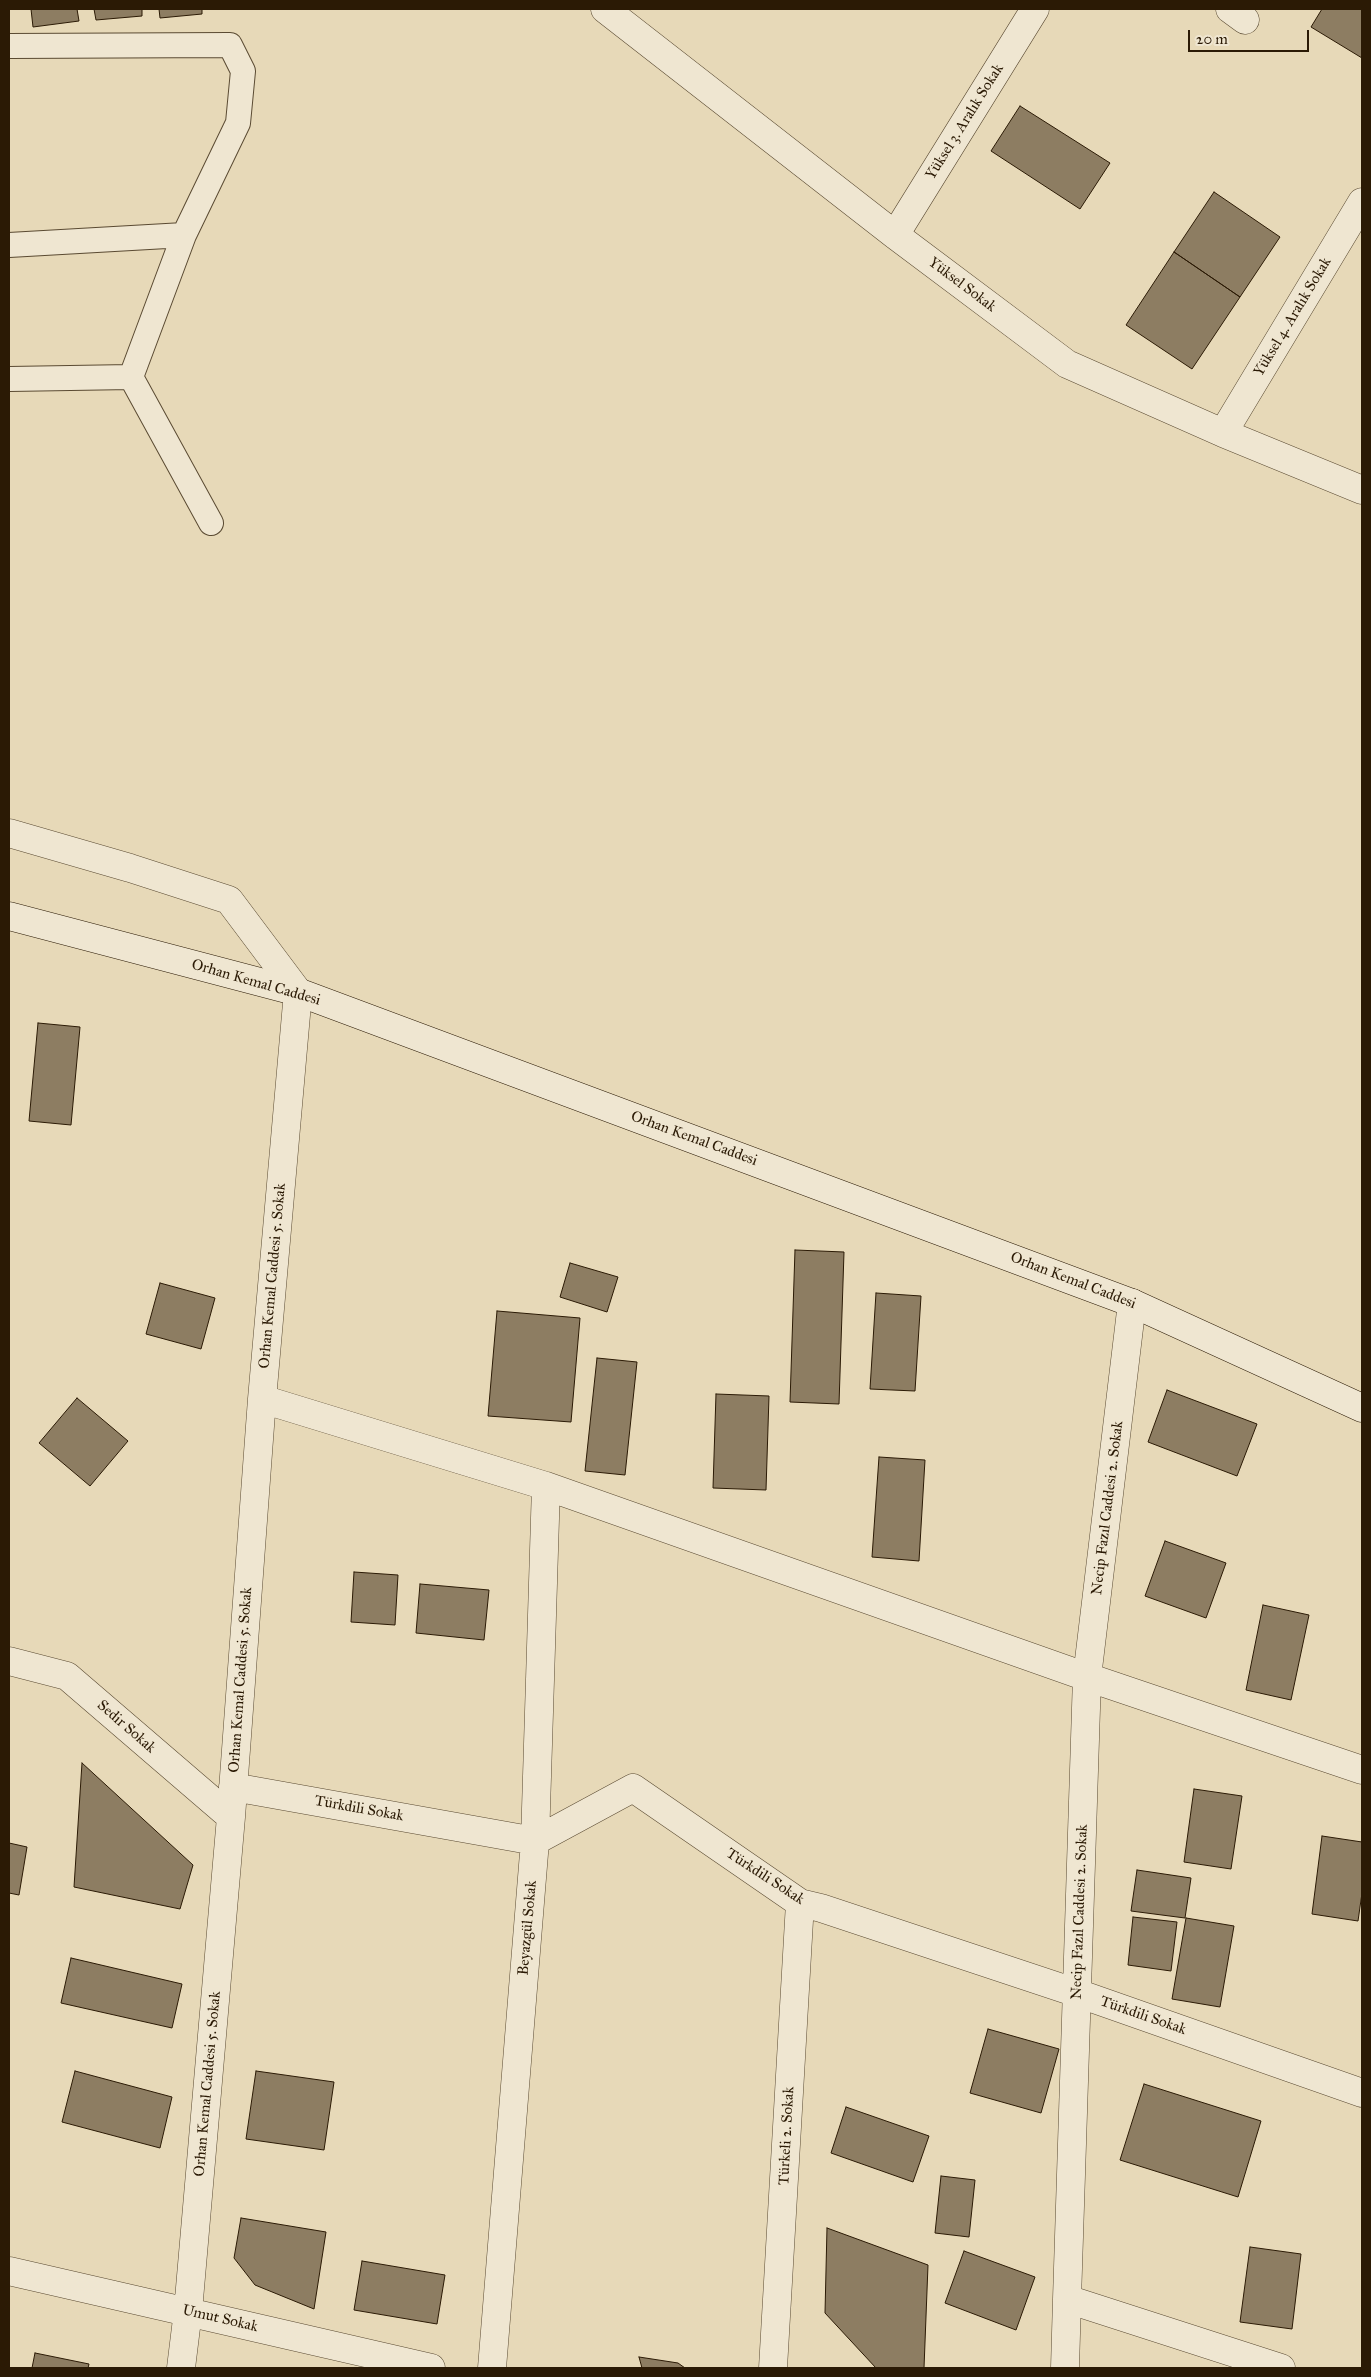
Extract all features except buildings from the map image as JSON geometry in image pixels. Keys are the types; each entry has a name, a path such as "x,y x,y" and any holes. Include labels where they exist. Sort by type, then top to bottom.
{"street":[{"name":"Yüksel Sokak","path":"604,9 895,235 1067,364 1223,433 1362,490"},
{"name":"Yüksel 3. Aralık Sokak","path":"895,235 1035,9"},
{"name":"Yüksel 4. Aralık Sokak","path":"1223,433 1362,202"},
{"path":"9,833 130,868 229,900 298,992"},
{"name":"Orhan Kemal Caddesi","path":"9,916 298,992 1132,1303 1362,1408"},
{"name":"Orhan Kemal Caddesi 5. Sokak","path":"181,2368 188,2311 231,1817 262,1399 298,992"},
{"name":"Necip Fazıl Caddesi 2. Sokak","path":"1065,2368 1087,1677 1132,1303"},
{"path":"262,1399 546,1486 1087,1677 1362,1770"},
{"name":"Beyazgül Sokak","path":"492,2368 535,1841 546,1486"},
{"name":"Sedir Sokak","path":"9,1661 67,1676 231,1817"},
{"name":"Türkdili Sokak","path":"233,1787 535,1841 634,1788 800,1903 821,1908 1077,1993 1362,2093"},
{"name":"Türkeli 2. Sokak","path":"774,2368 800,1903"},
{"name":"Umut Sokak","path":"9,2271 431,2368"},
{"path":"1067,2299 1281,2368"}],"lane":[{"path":"9,46 230,45 243,72 238,123 184,235 131,377 211,523"},
{"path":"9,245 184,235"},
{"path":"9,379 131,377"}]}
